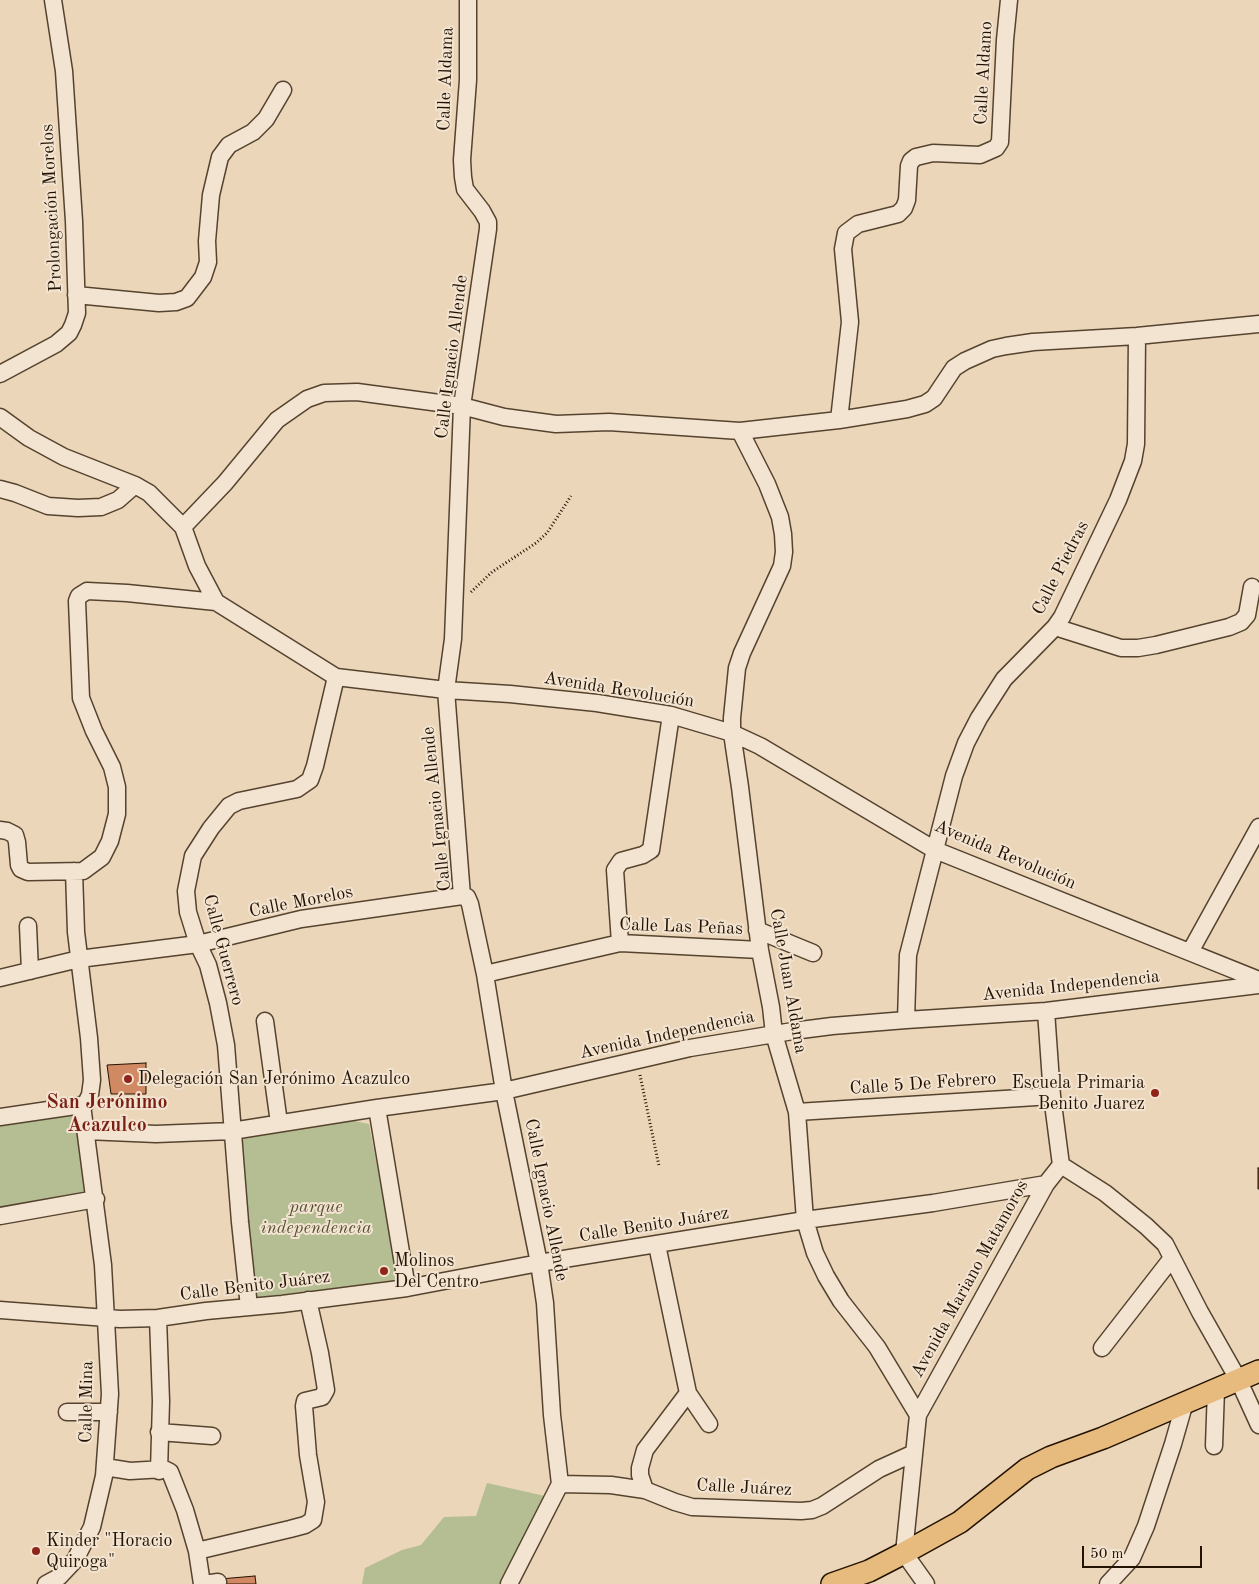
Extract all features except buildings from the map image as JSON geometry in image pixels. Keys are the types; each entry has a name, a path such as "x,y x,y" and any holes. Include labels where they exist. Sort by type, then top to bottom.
{"main road":[{"path":"832,1584 869,1571 960,1522 1027,1468 1103,1438 1259,1370"}],"street":[{"name":"Prolongación Morelos","path":"0,374 56,344 69,333 74,325 77,313 74,220 64,71 54,0"},
{"name":"Calle Aldama","path":"462,160 468,80 468,0"},
{"name":"Calle Aldamo","path":"839,420 850,322 843,249 846,233 858,224 898,214 904,208 907,200 909,166 916,157 933,153 980,155 996,148 1000,142 1009,0"},
{"path":"76,295 159,303 176,302 187,298 203,278 208,262 207,241 211,195 220,157 229,145 253,132 266,119 283,90"},
{"name":"Calle Ignacio Allende","path":"462,160 465,189 482,211 488,222 488,229 462,406 452,639 446,690 462,896 467,897 470,904 504,1091 539,1264 545,1303 552,1415 560,1484"},
{"path":"183,527 225,483 277,420 307,399 324,393 358,392 462,406 504,417 556,424 609,422 740,431 839,420 907,409 924,404 934,398 954,368 992,349 1033,342 1137,336 1259,324"},
{"name":"Calle Piedras","path":"906,1020 908,955 954,776 966,743 979,718 1004,679 1062,617 1118,500 1133,462 1136,444 1137,336"},
{"path":"0,417 29,438 64,457 135,485 150,493 183,527 197,566 216,602"},
{"name":"Calle Juan Aldama","path":"740,431 767,484 780,516 783,534 784,552 782,566 737,668 732,733 756,930 771,1006 774,1034 797,1112 805,1220 815,1253 826,1276 841,1301 877,1347 918,1416"},
{"path":"0,489 15,492 48,506 78,508 102,507 118,500 135,485"},
{"path":"1055,626 1121,648 1156,645 1229,627 1241,622 1247,615 1252,587"},
{"name":"Avenida Revolución","path":"74,871 83,871 102,858 110,841 117,814 117,786 112,767 94,731 81,698 76,601 79,596 87,591 216,602 336,677 446,690 587,702 671,715 732,733 760,746 935,850 1259,980"},
{"name":"Calle Guerrero","path":"249,1307 232,1131 226,1045 208,965 198,944 188,912 186,891 193,856 210,828 229,806 297,789 310,780 336,677"},
{"path":"620,942 615,870 621,861 643,855 651,850 671,715"},
{"path":"1190,952 1259,827"},
{"path":"0,830 15,835 21,869 28,872 74,871 76,932 89,1038 92,1080 90,1095 86,1103 82,1105 0,1117"},
{"name":"Calle Morelos","path":"0,978 79,958 198,944 301,919 462,896"},
{"path":"28,926 30,971"},
{"path":"756,930 813,952"},
{"name":"Calle Las Peñas","path":"484,974 620,942 760,950"},
{"name":"Avenida Independencia","path":"86,1131 156,1134 232,1131 377,1108 504,1091 690,1048 774,1034 832,1026 1046,1011 1259,985"},
{"path":"1046,1011 1052,1096 1061,1165 1105,1193 1146,1226 1164,1244 1238,1379 1259,1425"},
{"name":"Calle Guerrero","path":"265,1021 279,1123"},
{"name":"Calle 5 De Febrero","path":"797,1112 1052,1096"},
{"name":"Calle Mina","path":"46,1584 59,1577 75,1560 92,1527 104,1467 110,1394 103,1264 82,1105"},
{"path":"377,1108 407,1288"},
{"name":"Avenida Mariano Matamoros","path":"918,1416 1046,1184 1061,1165"},
{"name":"Calle Benito Juárez","path":"0,1310 106,1319 158,1318 308,1300 407,1288 805,1220 933,1203 1046,1184"},
{"path":"0,1216 96,1201"},
{"path":"657,1245 688,1394 710,1424"},
{"path":"1102,1348 1172,1258"},
{"path":"197,1551 290,1529 313,1520 316,1502 308,1455 304,1406 305,1401 322,1397 326,1390 308,1300"},
{"path":"158,1318 161,1402 159,1470"},
{"path":"1214,1446 1216,1389"},
{"path":"645,1490 640,1475 640,1468 645,1450 688,1394"},
{"path":"1108,1584 1132,1558 1143,1534 1185,1402"},
{"path":"67,1412 108,1412"},
{"path":"918,1416 904,1553 926,1584"},
{"path":"159,1432 212,1436"},
{"name":"Calle Juárez","path":"560,1484 611,1485 645,1490 675,1502 692,1506 754,1510 812,1510 822,1506 879,1469 914,1453"},
{"path":"104,1467 130,1471 168,1470 172,1476 208,1583"},
{"path":"509,1584 560,1484"}],"path":[{"path":"467,597 492,572 536,543 547,533 571,496"},
{"path":"637,1060 659,1166"}],"green space":[{"path":"77,1110 94,1197 0,1213 0,1122"},
{"name":"parque independencia","path":"340,1118 369,1124 399,1280 254,1298 235,1135"},
{"path":"487,1483 545,1496 526,1555 506,1584 362,1584 365,1568 402,1550 421,1545 444,1517 476,1516"}],"place":[{"name":"Delegación San Jerónimo Acazulco","path":"128,1079"},
{"name":"Escuela Primaria Benito Juarez","path":"1155,1093"},
{"name":"Molinos Del Centro","path":"384,1271"},
{"name":"Kinder \"Horacio Quiroga\"","path":"36,1551"}],"district":[{"name":"San Jerónimo Acazulco","path":"107,1114"}]}
